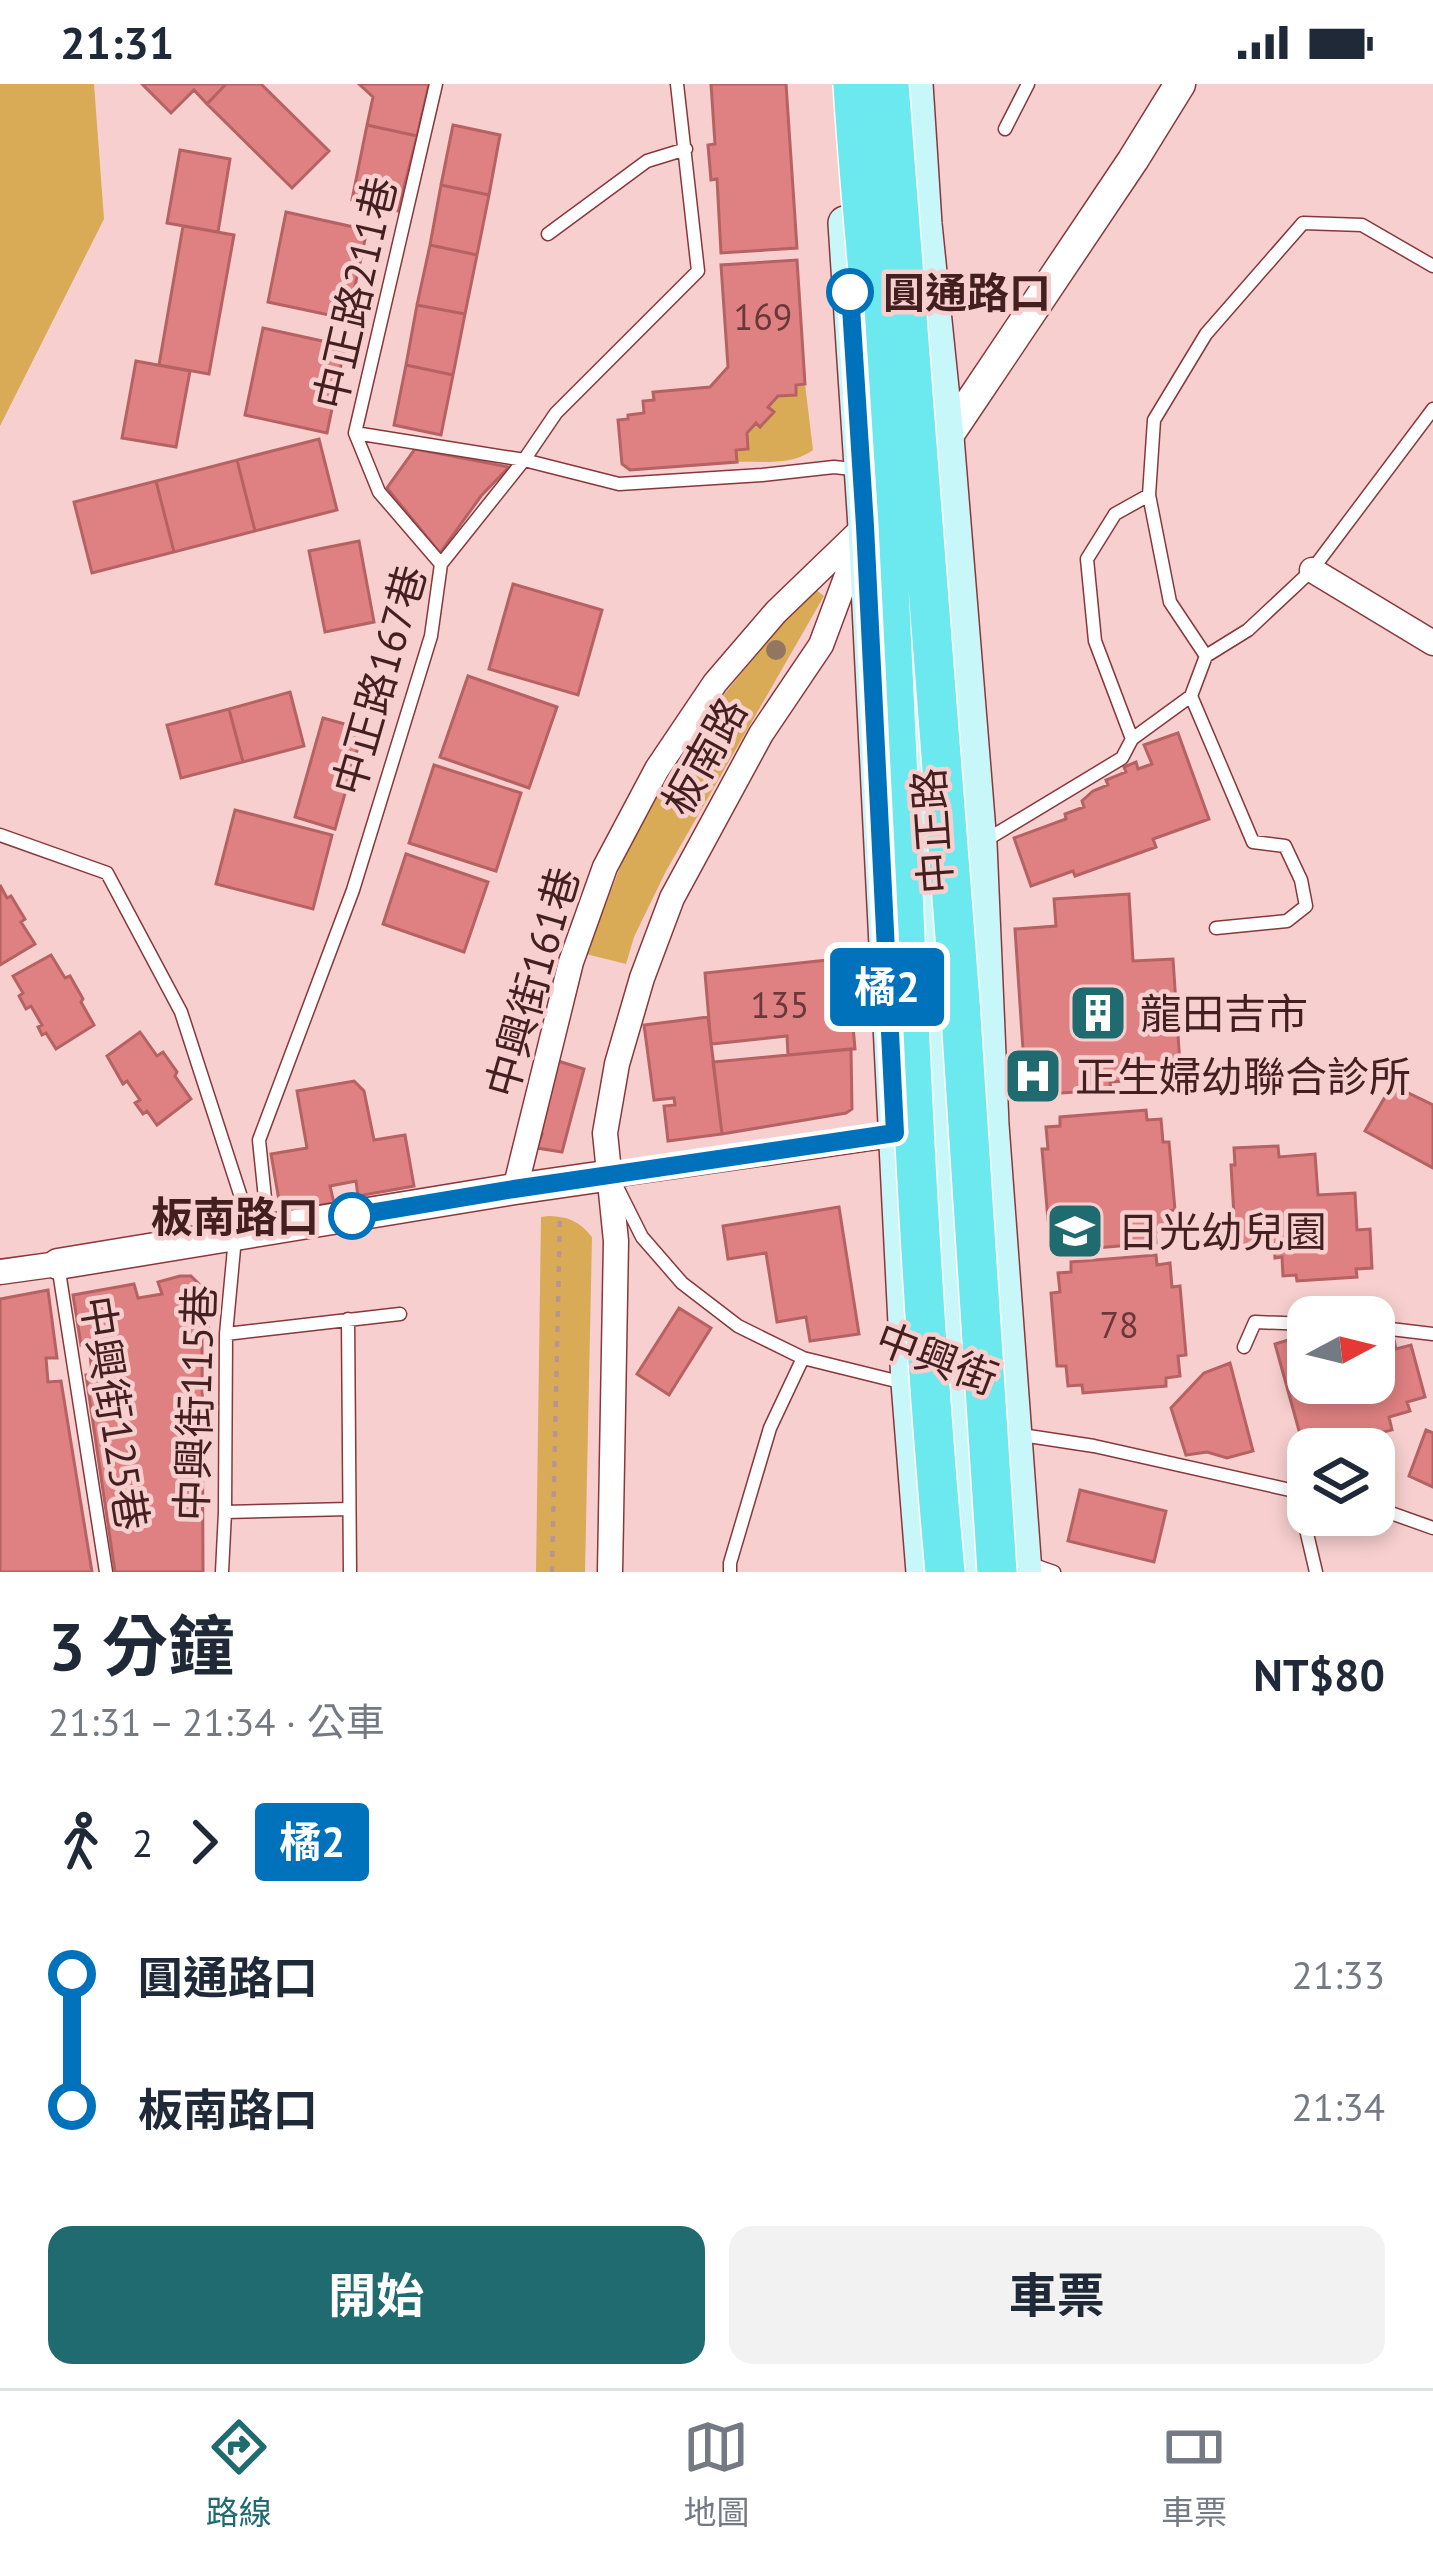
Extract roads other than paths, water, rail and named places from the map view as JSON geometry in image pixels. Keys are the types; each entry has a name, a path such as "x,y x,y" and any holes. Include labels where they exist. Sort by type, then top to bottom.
{"highway":[{"path":"853,84 881,435 907,1009 933,1450 945,1572"},
{"path":"889,84 957,954 1025,1569"}],"main road":[{"name":"中正路","path":"836,84 865,526 908,1384 923,1572"},
{"name":"中正路","path":"876,84 881,228 898,406 925,814 925,883 974,1572"},
{"name":"中正路","path":"916,84 980,844 992,1125 1025,1569"}],"street":[{"name":"板南路","path":"610,1572 616,1241 605,1133 617,1064 672,898 761,734 821,645 865,526 947,437 1180,84"},
{"name":"中興街161巷","path":"514,1189 571,962 604,867 657,769 715,683 776,612 865,526"},
{"path":"1312,570 1433,643"},
{"path":"0,1272 514,1189 895,1133 992,1125"}],"lane":[{"name":"中正路211巷","path":"436,84 355,433 379,492 441,564"},
{"name":"中正路167巷","path":"244,1234 266,1208 260,1140 352,890 430,636 441,564 556,413 698,271 677,84"},
{"path":"1005,129 1028,84"},
{"path":"548,234 647,160 686,149"},
{"path":"1206,656 1170,602 1149,495 1154,420 1207,334 1304,223 1361,225 1433,266"},
{"path":"980,844 1122,758 1132,739 1191,695 1206,656 1248,630 1312,570 1433,409"},
{"path":"355,433 524,460 619,484 834,467 902,482"},
{"path":"1132,739 1095,641 1088,559 1115,514 1149,495"},
{"path":"1191,695 1252,842 1285,846 1301,880 1306,906 1287,921 1216,928"},
{"path":"0,835 107,873 181,1012 244,1234"},
{"name":"中興街","path":"612,1175 642,1238 682,1283 738,1326 803,1358 908,1384 1014,1434 1094,1446 1287,1489"},
{"name":"中興街115巷","path":"222,1572 226,1334 244,1234"},
{"name":"中興街125巷","path":"58,1264 106,1572"},
{"path":"226,1334 400,1314"},
{"path":"348,1319 350,1572"},
{"path":"1244,1347 1255,1322 1287,1323"},
{"path":"1395,1329 1433,1334"},
{"path":"730,1572 770,1429 803,1358"},
{"path":"225,1512 349,1509"},
{"path":"1395,1514 1433,1528"},
{"path":"1310,1536 1316,1572"}],"place":[{"name":"圓通路口","path":"850,292"},
{"name":"龍田吉市","path":"1098,1013"},
{"name":"正生婦幼聯合診所","path":"1033,1076"},
{"name":"板南路口","path":"352,1216"},
{"name":"日光幼兒園","path":"1075,1231"}]}
